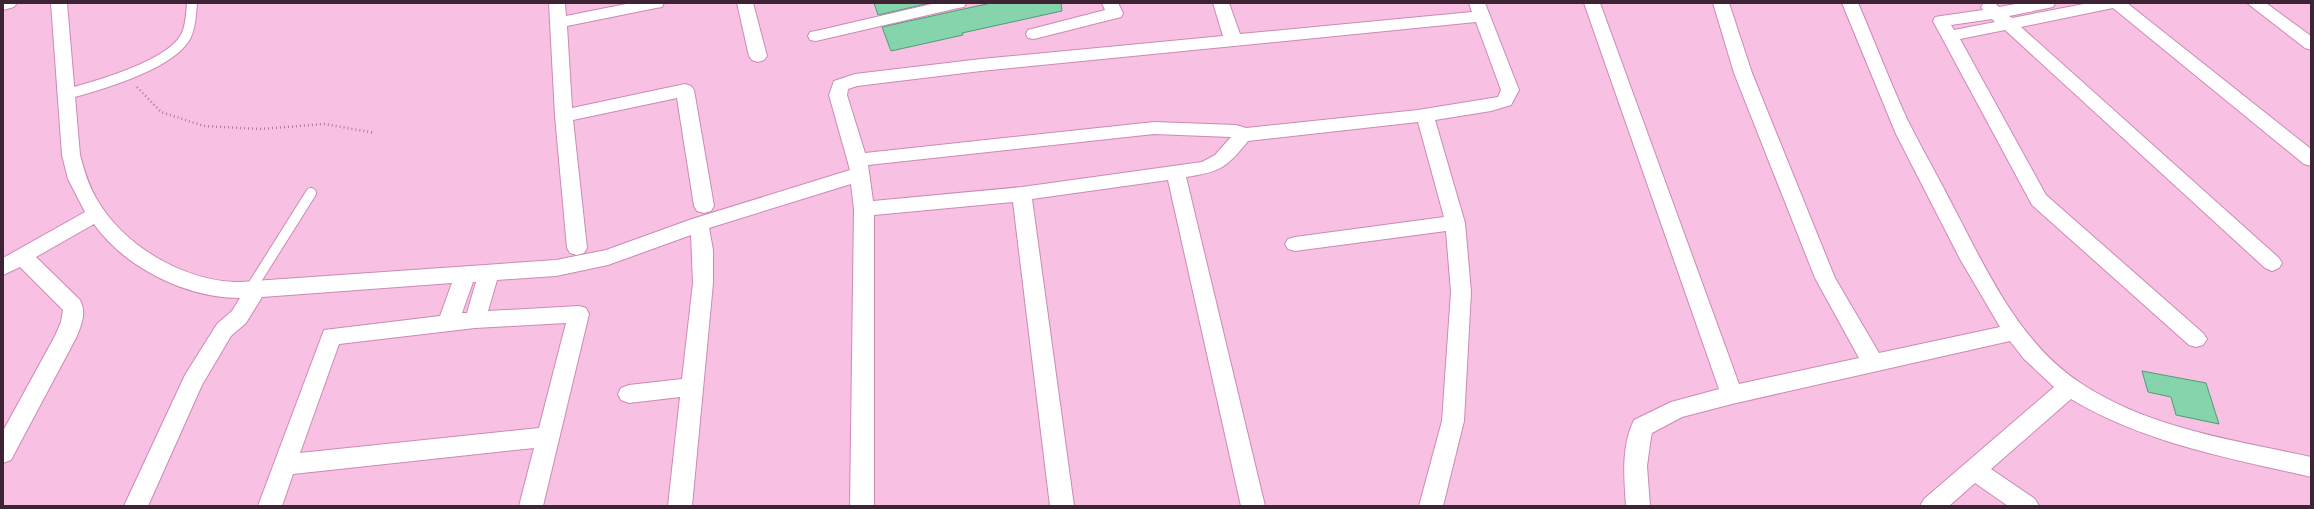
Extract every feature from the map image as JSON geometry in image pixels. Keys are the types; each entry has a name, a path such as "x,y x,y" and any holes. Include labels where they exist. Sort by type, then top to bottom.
{"street":[{"path":"3,4 8,3"},
{"path":"60,3 73,169 96,214 112,232 154,266 183,279 214,288 249,290 548,269 586,262 639,247 702,215 786,197 861,184 1154,128 1236,131 1243,136 1426,115 1491,105 1505,101 1508,98 1510,90 1479,10 1233,40 982,65 847,81 840,85 838,95 861,184 862,506"},
{"path":"557,3 564,116 577,248"},
{"path":"558,23 656,3"},
{"path":"745,3 758,56"},
{"path":"816,36 958,3"},
{"path":"1034,34 1115,13 1110,3"},
{"path":"1221,3 1233,40"},
{"path":"1592,3 1732,395"},
{"path":"1721,3 1743,73 1825,278 1846,319 1874,363"},
{"path":"1850,3 1894,109 1962,242 2014,332 2034,355 2070,387 2097,404 2124,416 2177,435 2311,467"},
{"path":"2047,3 1996,14 1945,28 2039,200 2196,339"},
{"path":"1996,14 2116,3 2311,159"},
{"path":"2255,3 2311,44"},
{"path":"1996,14 2272,264"},
{"path":"564,116 685,90 702,215 704,283 680,506"},
{"path":"1426,115 1456,223 1461,292 1453,421 1431,506"},
{"path":"861,184 1022,194 1206,168 1222,160 1243,136"},
{"path":"1176,173 1253,506"},
{"path":"1022,194 1062,506"},
{"path":"3,267 96,214"},
{"path":"1295,244 1456,223"},
{"path":"3,453 65,338 72,323 74,313 73,306 22,256"},
{"path":"475,320 489,273"},
{"path":"448,323 465,275"},
{"path":"136,506 193,381 224,330 240,316 249,290"},
{"path":"270,506 331,336 475,320 578,314 531,506"},
{"path":"1638,506 1634,470 1636,446 1642,427 1659,416 1678,409 1732,395 2014,332"},
{"path":"629,394 692,387"},
{"path":"1932,506 2070,387"},
{"path":"285,465 548,437"},
{"path":"1974,470 2027,506"}],"lane":[{"path":"67,94 125,75 157,59 183,41 187,35 192,3"},
{"path":"249,290 311,193"}],"path":[{"path":"125,75 161,112 204,126 260,129 325,124 375,133"}],"building":[{"path":"874,3 926,3 926,4 878,15"},
{"path":"991,3 1061,3 1062,11 962,33 963,35 891,51 882,27"},
{"path":"2142,371 2206,383 2219,424 2176,415 2171,397 2148,392"}]}
